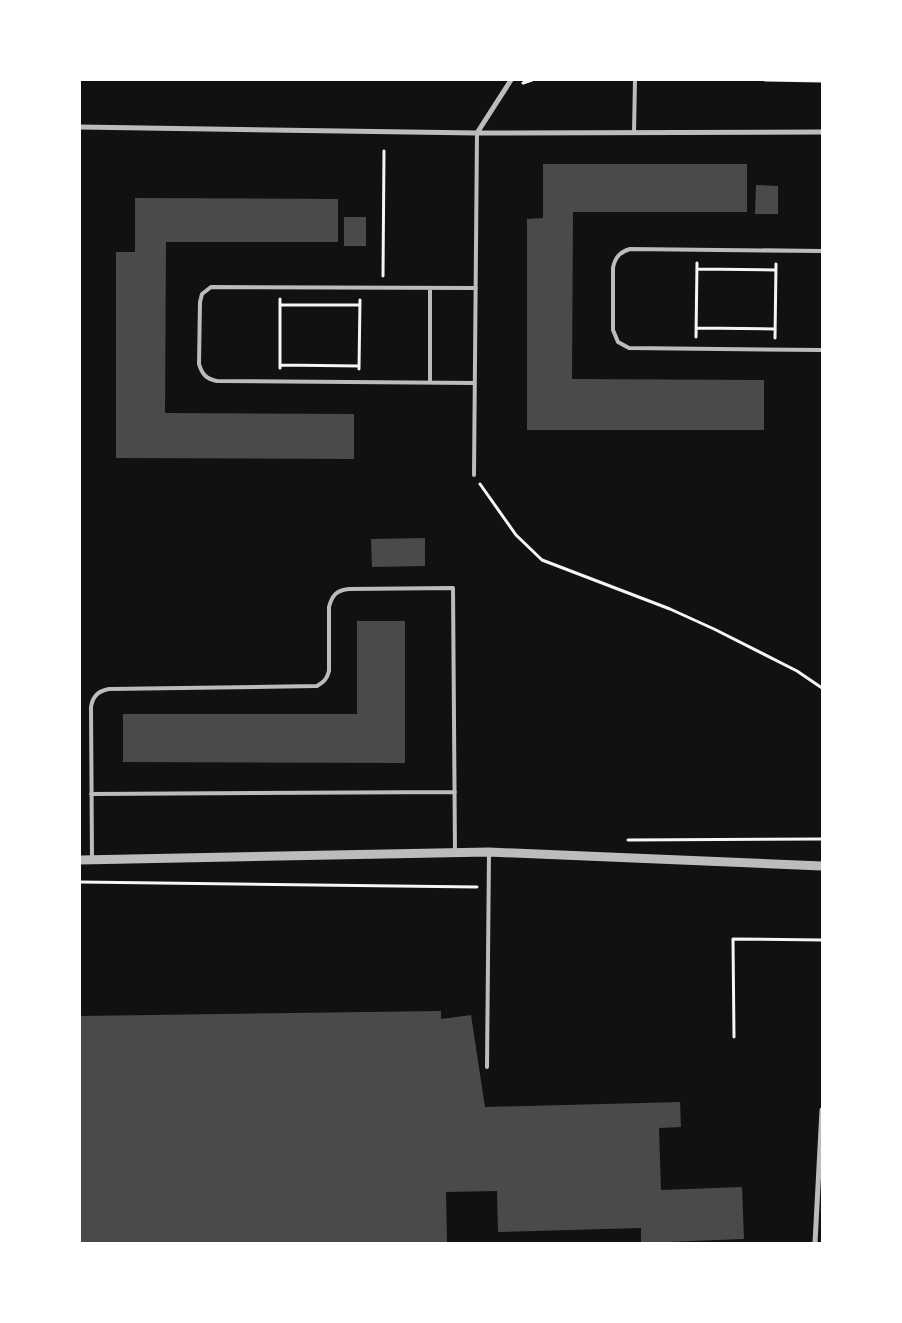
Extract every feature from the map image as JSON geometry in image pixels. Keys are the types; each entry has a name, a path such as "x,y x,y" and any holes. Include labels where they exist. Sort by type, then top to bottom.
{"street":[{"path":"477,133 511,80"},
{"path":"80,127 477,133 822,132"},
{"path":"80,860 489,852 822,866"},
{"path":"815,1243 822,1110"}],"lane":[{"path":"634,132 635,80"},
{"path":"474,475 477,133"},
{"path":"822,251 630,249 619,255 615,260 613,330 618,342 622,346 629,348 822,350"},
{"path":"475,383 211,380 204,376 199,364 200,302 202,294 206,290 218,286 476,288"},
{"path":"430,288 430,382"},
{"path":"92,859 91,706 96,695 101,691 109,689 317,686 327,678 329,671 329,607 331,598 341,590 387,589 453,588 455,853"},
{"path":"91,794 455,792"},
{"path":"487,1067 489,852"}],"path":[{"path":"765,80 822,81"},
{"path":"383,287 384,151"},
{"path":"696,349 697,250"},
{"path":"775,350 776,251"},
{"path":"697,269 776,270"},
{"path":"280,286 280,381"},
{"path":"359,382 360,287"},
{"path":"280,305 360,305"},
{"path":"696,328 775,329"},
{"path":"280,365 359,366"},
{"path":"474,475 516,535 542,560 670,609 714,629 797,671 822,688"},
{"path":"80,882 488,887"},
{"path":"734,1037 733,939 822,940"}],"building":[{"path":"543,164 747,164 747,212 573,212 572,379 764,380 764,430 527,430 527,219 543,218"},
{"path":"756,185 778,186 778,214 755,214"},
{"path":"135,198 338,199 338,242 166,242 165,413 354,414 354,459 116,458 116,252 135,252"},
{"path":"344,217 366,217 366,246 344,246"},
{"path":"425,538 425,566 372,567 371,539"},
{"path":"357,621 405,621 405,763 123,762 123,714 357,714"},
{"path":"441,1011 441,1019 471,1015 485,1107 680,1102 681,1127 659,1128 661,1190 742,1187 744,1239 641,1243 641,1228 498,1232 497,1191 446,1192 447,1243 80,1243 80,1016"}]}
